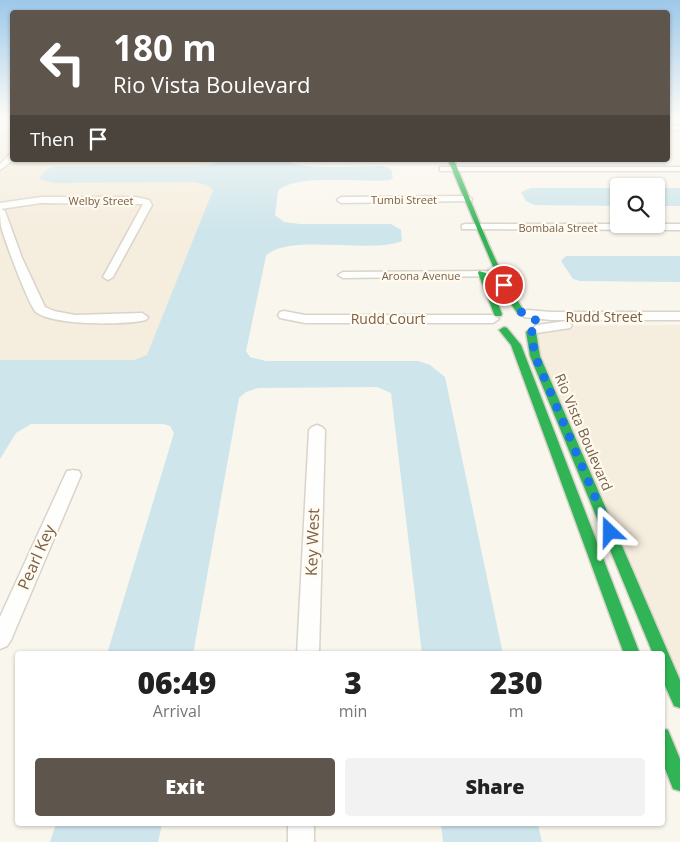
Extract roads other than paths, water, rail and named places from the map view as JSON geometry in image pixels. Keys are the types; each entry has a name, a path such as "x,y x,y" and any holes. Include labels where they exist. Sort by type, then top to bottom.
{"street":[{"path":"0,168 10,160"},
{"path":"447,165 680,169"},
{"path":"447,165 468,199 510,296 525,313 538,322 534,330 512,332 497,326 496,316 477,259"},
{"path":"447,165 454,199 467,231"},
{"name":"Tumbi Street","path":"341,200 468,199"},
{"name":"Welby Street","path":"0,206 57,200 136,200 146,202 148,205 108,277"},
{"path":"1,216 40,309 46,313 62,317 142,317"},
{"name":"Bombala Street","path":"467,231 479,227 680,227"},
{"name":"Aroona Avenue","path":"343,275 499,274"},
{"path":"496,316 525,313"},
{"name":"Rudd Street","path":"525,313 560,316 680,316"},
{"name":"Rudd Court","path":"284,315 305,319 496,316"},
{"name":"Rudd Street","path":"534,330 554,326 680,325"},
{"path":"504,330 516,345 631,651"},
{"name":"Rio Vista Boulevard","path":"534,330 535,356 660,651"},
{"name":"Key West","path":"308,651 317,430"},
{"name":"Pearl Key","path":"0,640 73,475"},
{"path":"618,617 645,616"},
{"path":"665,665 680,700"},
{"path":"665,744 680,782"},
{"path":"301,842 302,826"}],"water":[{"path":"217,162 291,162 317,167 382,166 391,169 393,178 389,180 314,180 287,185 278,191 275,215 284,222 300,224 391,224 401,230 402,241 370,246 291,246 276,249 266,256 246,351 250,357 266,361 418,361 430,365 445,377 502,651 422,651 391,393 377,387 258,388 246,392 239,398 194,651 108,651 174,433 170,426 163,424 31,424 16,433 0,459 0,360 134,360 147,355 213,190 206,185 190,182 53,183 40,179 45,171 59,166 210,165"},
{"path":"531,188 610,188 610,206 534,205 526,201 521,192"},
{"path":"665,188 680,188 680,206 665,206"},
{"path":"566,256 680,256 680,282 580,281 573,279 561,261"},
{"path":"55,826 162,826 158,842 50,842"},
{"path":"441,826 538,826 542,842 443,842"}]}
